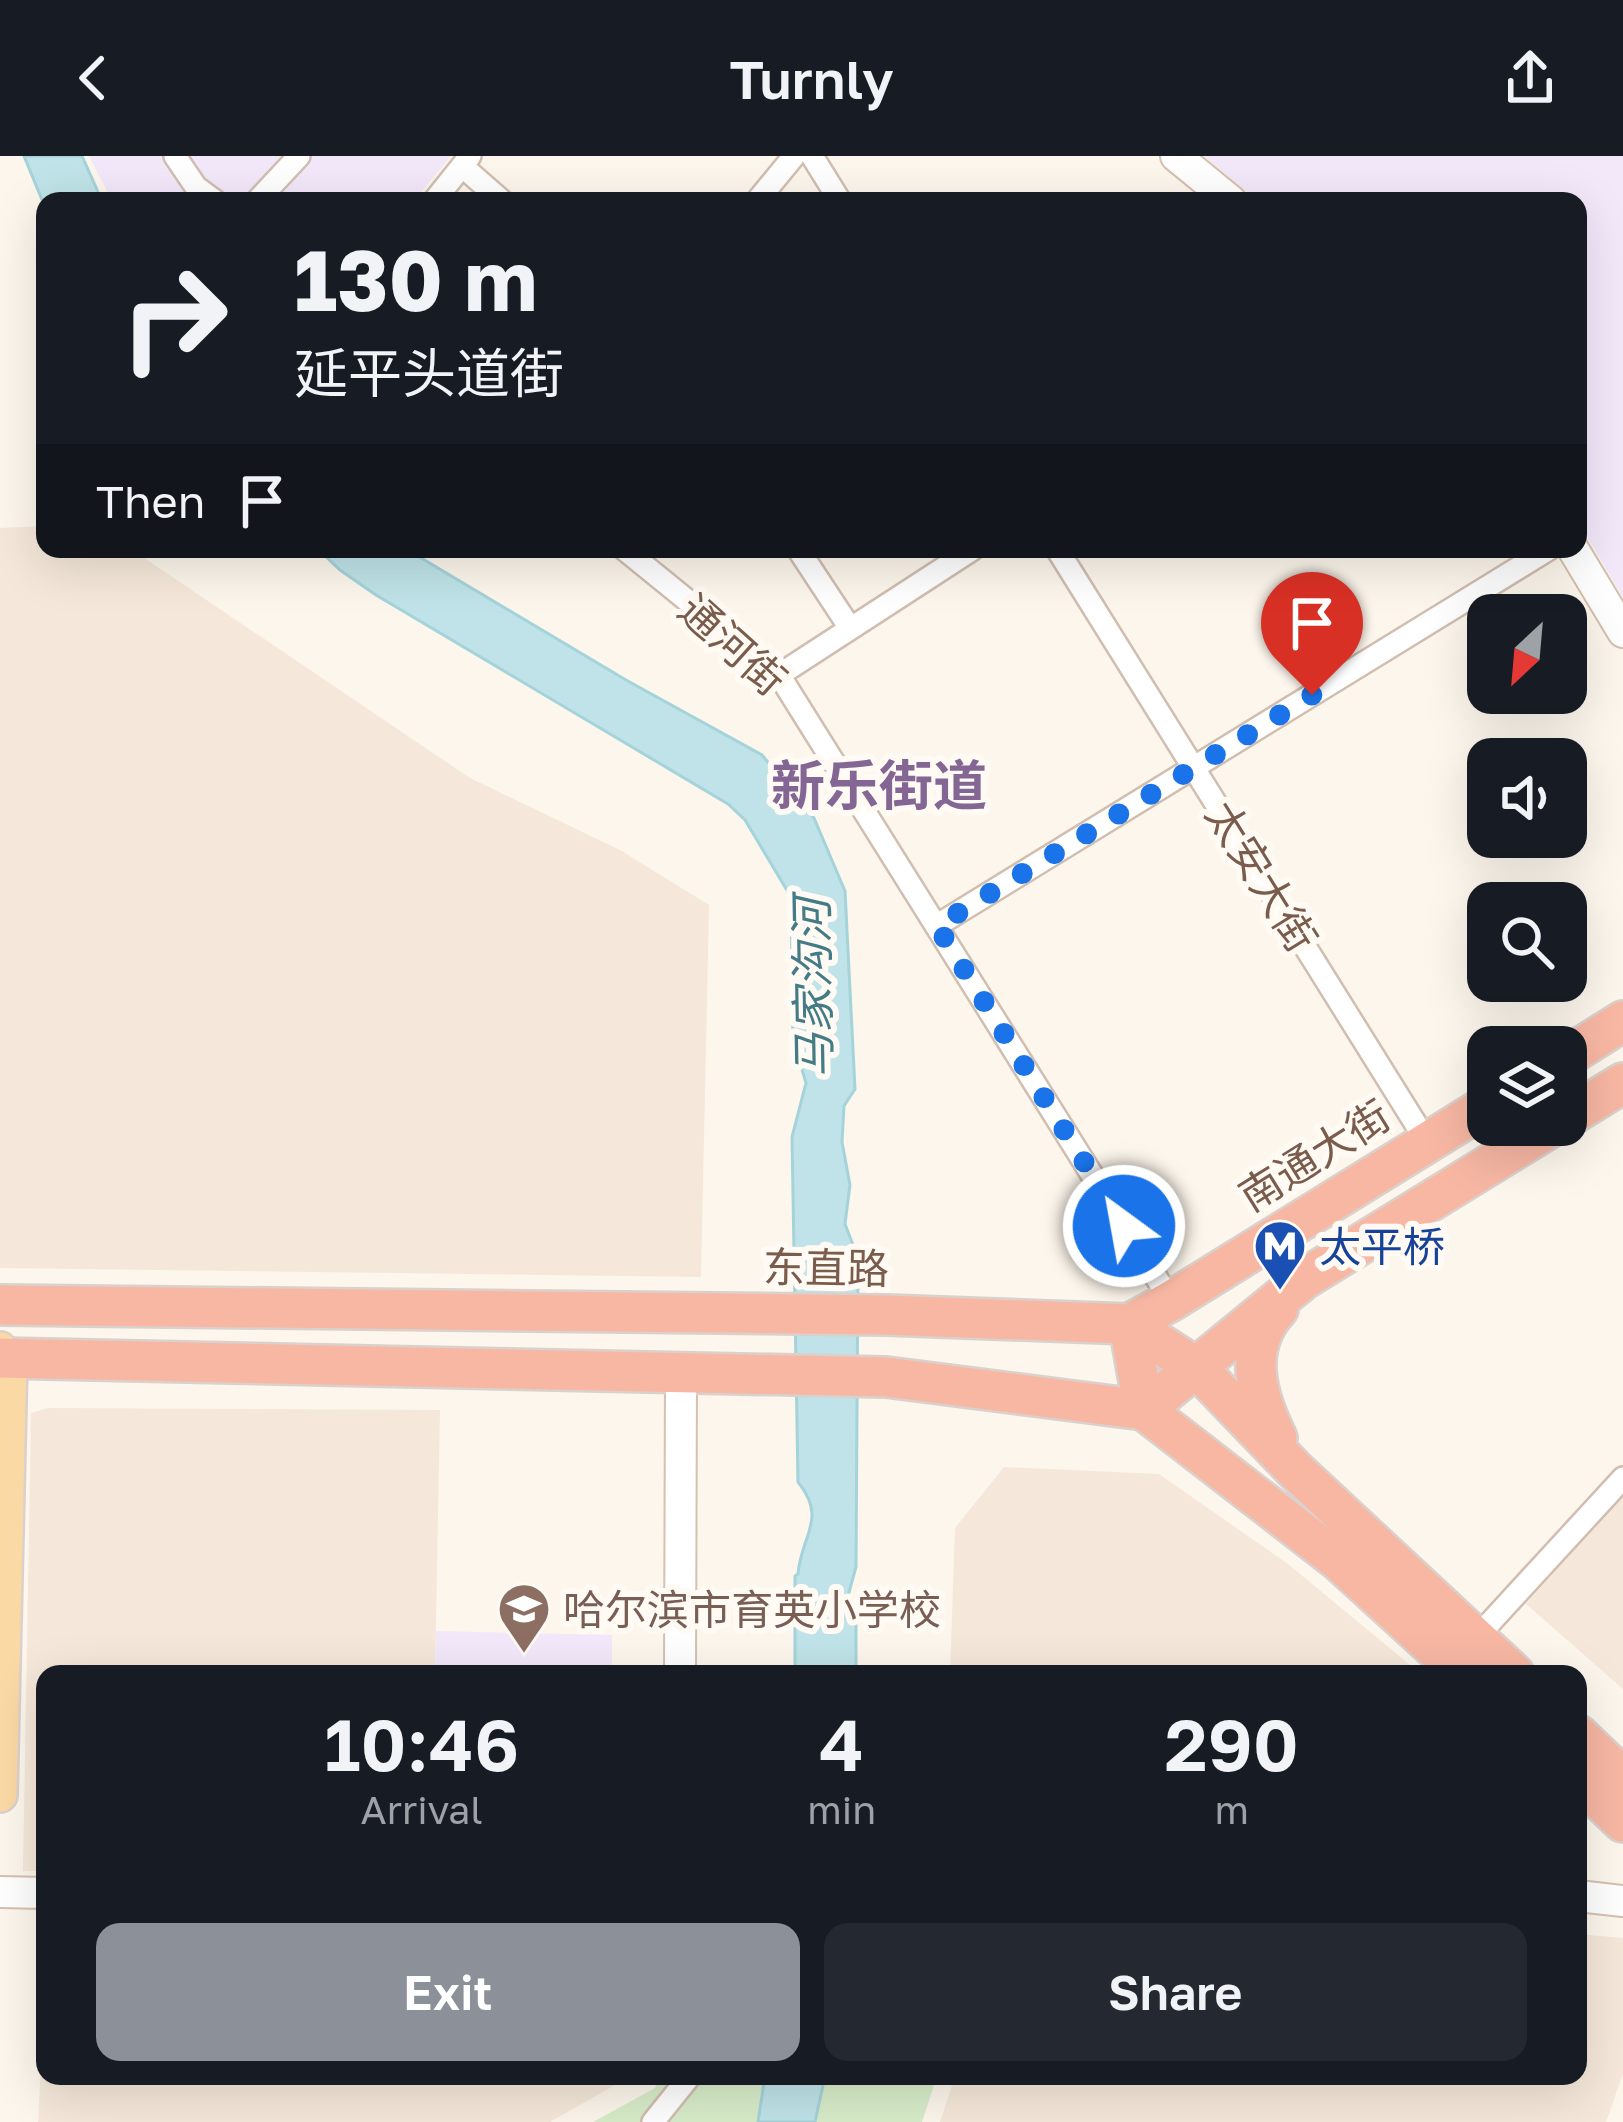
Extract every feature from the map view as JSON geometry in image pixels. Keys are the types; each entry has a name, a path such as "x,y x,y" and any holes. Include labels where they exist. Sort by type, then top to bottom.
{"highway":[{"path":"1587,1044 1623,1022"},
{"path":"1587,1105 1623,1082"},
{"name":"南通大街","path":"1129,1324 1467,1118"},
{"path":"1144,1410 1304,1279 1520,1146"},
{"path":"1294,1469 1261,1406 1255,1373 1258,1343 1268,1319 1304,1279"},
{"name":"东直路","path":"0,1305 886,1316 1129,1324"},
{"path":"1129,1324 1198,1368 1469,1656"},
{"path":"1129,1324 1144,1410"},
{"path":"3,1355 886,1377 1144,1410 1469,1656"},
{"path":"1587,1744 1623,1778"},
{"path":"1587,1788 1623,1822"}],"main road":[{"path":"0,1795 3,1355"}],"street":[{"path":"176,156 203,192"},
{"path":"265,192 299,156"},
{"path":"764,192 794,156"},
{"path":"812,156 834,192"},
{"path":"1176,156 1220,192"},
{"path":"441,192 466,161 494,192"},
{"name":"通河街","path":"635,558 778,674 1172,1301"},
{"path":"804,558 850,628"},
{"path":"778,674 959,558"},
{"name":"太安大街","path":"1064,558 1427,1142"},
{"path":"937,926 1535,558"},
{"path":"1578,558 1623,632"},
{"path":"680,1665 682,1375"},
{"path":"1469,1656 1623,1478"},
{"path":"0,1892 36,1893"},
{"path":"1587,1897 1623,1901"},
{"path":"653,2122 683,2085"}],"shaded area":[{"path":"89,156 451,156 421,192 107,192"},
{"path":"1204,156 1623,156 1623,598 1587,536 1587,192 1247,192"},
{"path":"36,526 36,558 144,558 470,778 620,850 709,905 701,1277 0,1268 0,528"},
{"path":"48,1408 440,1410 435,1665 36,1665 36,1871 23,1871 31,1413"},
{"path":"1004,1467 1159,1474 1288,1564 1410,1665 950,1665 955,1528"},
{"path":"1623,1496 1623,1689 1526,1604"},
{"name":"哈尔滨市育英小学校","path":"436,1631 612,1635 612,1665 435,1665"},
{"path":"1587,1935 1623,1938 1623,2074 1606,2122 940,2122 952,2085 1587,2085"},
{"path":"40,2085 615,2085 550,2122 38,2122"}],"green space":[{"path":"934,2085 922,2122 593,2122 655,2088"}],"water":[{"path":"24,156 82,156 98,192 39,192"},
{"name":"马家沟河","path":"327,558 421,558 762,755 814,818 845,891 855,1089 844,1106 842,1142 850,1185 845,1224 858,1258 856,1567 848,1596 856,1620 856,1665 795,1665 795,1576 812,1517 798,1482 792,1137 806,1083 793,1039 788,892 745,820 728,804 340,570"},
{"path":"764,2085 823,2085 815,2122 758,2122"}],"place":[{"name":"太平桥","path":"1280,1292"},
{"name":"哈尔滨市育英小学校","path":"524,1655"}],"district":[{"name":"新乐街道","path":"879,784"}],"route":[{"path":"1124,1226 937,926 1312,695"}]}
